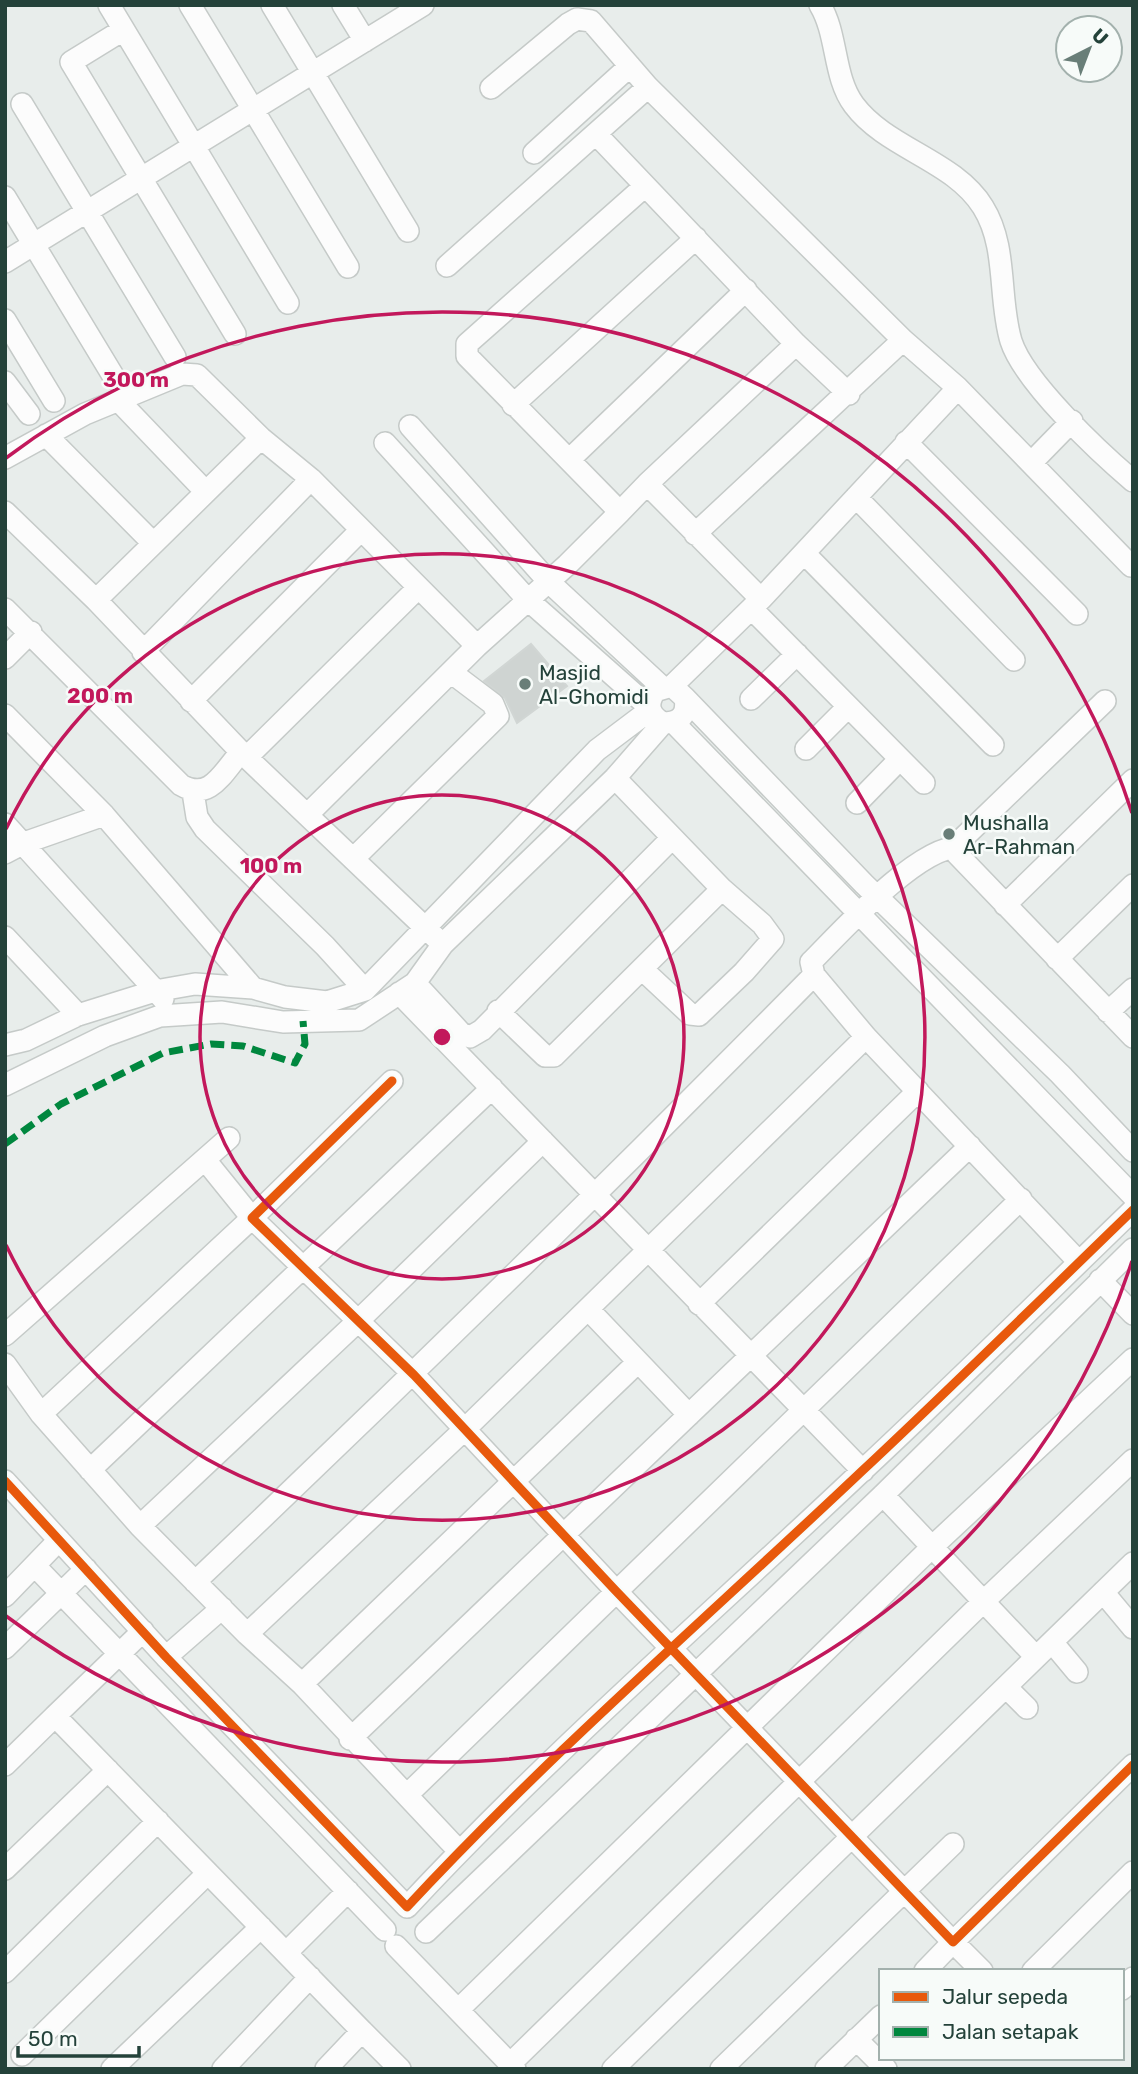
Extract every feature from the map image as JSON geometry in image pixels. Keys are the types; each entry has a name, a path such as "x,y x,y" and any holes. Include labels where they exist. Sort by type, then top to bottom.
{"street":[{"path":"108,5 288,303"},
{"path":"190,5 348,267"},
{"path":"272,5 408,231"},
{"path":"343,5 365,41"},
{"path":"820,5 829,20 844,81 854,104 875,124 958,180 982,205 993,226 1012,342 1041,387 1106,458 1133,481"},
{"path":"5,262 420,6"},
{"path":"491,88 577,19 591,22 648,87 903,340 958,388 1131,566"},
{"path":"124,30 71,62 235,334"},
{"path":"534,153 630,66"},
{"path":"447,266 648,87"},
{"path":"22,104 175,357"},
{"path":"596,134 643,187 696,238 796,344 849,394"},
{"path":"620,512 467,356 467,344 643,187"},
{"path":"5,197 116,390 206,492"},
{"path":"513,405 696,238"},
{"path":"569,460 746,290"},
{"path":"5,320 54,401"},
{"path":"695,534 849,394 903,340"},
{"path":"307,815 477,646 550,582 647,484 796,344"},
{"path":"5,458 116,390 182,374 197,374 261,438 312,479 477,646"},
{"path":"5,382 29,414"},
{"path":"5,1085 105,1035 160,1016 222,1012 283,1022 359,1020 407,988 443,944 615,778 659,716 655,691 673,690 958,388"},
{"path":"1032,462 1072,421"},
{"path":"410,426 550,582 590,620 673,690 870,889 1060,1074 1133,1151"},
{"path":"46,435 153,543"},
{"path":"96,600 261,438"},
{"path":"906,442 1077,614"},
{"path":"385,443 528,600 659,716 830,885 1133,1196"},
{"path":"143,652 312,479"},
{"path":"647,484 757,604 797,654 924,783"},
{"path":"856,497 1014,660"},
{"path":"5,512 96,600 244,755 443,944"},
{"path":"191,701 361,530"},
{"path":"804,553 993,745"},
{"path":"5,609 31,632 181,785 192,792 207,790 418,588"},
{"path":"572,639 590,620"},
{"path":"5,658 31,632"},
{"path":"751,699 797,654"},
{"path":"353,859 498,716 493,704 452,673"},
{"path":"5,1045 26,1040 78,1015 155,990 195,985 253,988 285,997 327,1002 365,990 427,929 597,750 659,716 682,718 687,708 673,690"},
{"path":"1105,701 963,838 957,854 1133,1037"},
{"path":"806,749 848,707"},
{"path":"5,715 104,814 253,988"},
{"path":"857,803 900,759"},
{"path":"615,778 722,889 762,924 773,939 744,972 699,1015 694,1016 643,970"},
{"path":"1005,905 1133,780"},
{"path":"192,792 197,817 205,829 325,946 365,990"},
{"path":"5,853 24,842 104,814"},
{"path":"5,824 24,842 174,1014"},
{"path":"407,988 465,1036 470,1037 482,1030 672,838"},
{"path":"959,847 945,847 870,889 811,962 814,975 866,1037 1079,1262"},
{"path":"1057,959 1133,885"},
{"path":"498,1012 550,1058 643,970 722,889"},
{"path":"5,937 78,1015"},
{"path":"195,1582 414,1375 595,1197 814,975"},
{"path":"407,988 492,1088 542,1141 863,1471"},
{"path":"1108,1012 1133,989"},
{"path":"247,1634 464,1430 866,1037"},
{"path":"1037,1096 1060,1074"},
{"path":"41,1414 252,1218 392,1081"},
{"path":"90,1470 492,1088"},
{"path":"699,1304 918,1091"},
{"path":"5,1335 229,1138"},
{"path":"140,1526 358,1321 542,1141"},
{"path":"350,1739 970,1146"},
{"path":"206,1161 252,1218 414,1375 615,1590 696,1671 748,1730 980,1969"},
{"path":"408,1794 615,1590 1021,1199"},
{"path":"407,1907 459,1851 672,1647 863,1471 1133,1210"},
{"path":"391,1938 418,1943 426,1932 696,1671 883,1495 1133,1249"},
{"path":"1100,1280 1133,1314"},
{"path":"1059,1281 1079,1301"},
{"path":"587,1309 690,1415"},
{"path":"458,2010 932,1548 1133,1359"},
{"path":"302,1684 638,1362"},
{"path":"5,1364 41,1414 140,1526 247,1634 302,1684 350,1739 408,1794 459,1851"},
{"path":"35,1566 513,2066 984,1601 1133,1460"},
{"path":"5,1480 166,1657 407,1907"},
{"path":"883,1495 1037,1657"},
{"path":"5,1596 59,1539"},
{"path":"613,2069 853,1837 968,1738 1006,1687 1133,1563"},
{"path":"5,1648 86,1569"},
{"path":"1102,1592 1133,1628"},
{"path":"166,1657 222,1608"},
{"path":"5,1765 143,1631"},
{"path":"1052,1642 1077,1672"},
{"path":"1006,1687 1027,1708"},
{"path":"55,1716 400,2069"},
{"path":"927,1969 1133,1765"},
{"path":"5,1869 108,1770"},
{"path":"280,1820 301,1799"},
{"path":"5,1972 158,1821"},
{"path":"721,2069 953,1844"},
{"path":"1035,1969 1133,1872"},
{"path":"22,2055 208,1873"},
{"path":"286,1953 348,1891"},
{"path":"391,1938 394,1910 407,1907 414,1908 424,1918 426,1932"},
{"path":"112,2069 261,1927"},
{"path":"223,2069 310,1978"},
{"path":"826,2069 879,2017"},
{"path":"326,2069 362,2031"},
{"path":"856,2039 886,2069"}],"building":[{"name":"Masjid Al-Ghomidi","path":"531,644 567,686 517,723 505,698 484,681"}],"marked path":[{"path":"5,1144 61,1104 163,1053 211,1044 243,1046 295,1063 305,1044 303,1021"}],"cycle path":[{"path":"392,1081 252,1218 414,1375 615,1590 953,1942 1133,1765"},
{"path":"5,1481 166,1657 407,1907 574,1739 896,1439 1133,1210"}],"place":[{"name":"Masjid Al-Ghomidi","path":"525,684"},
{"name":"Mushalla Ar-Rahman","path":"949,834"}]}
